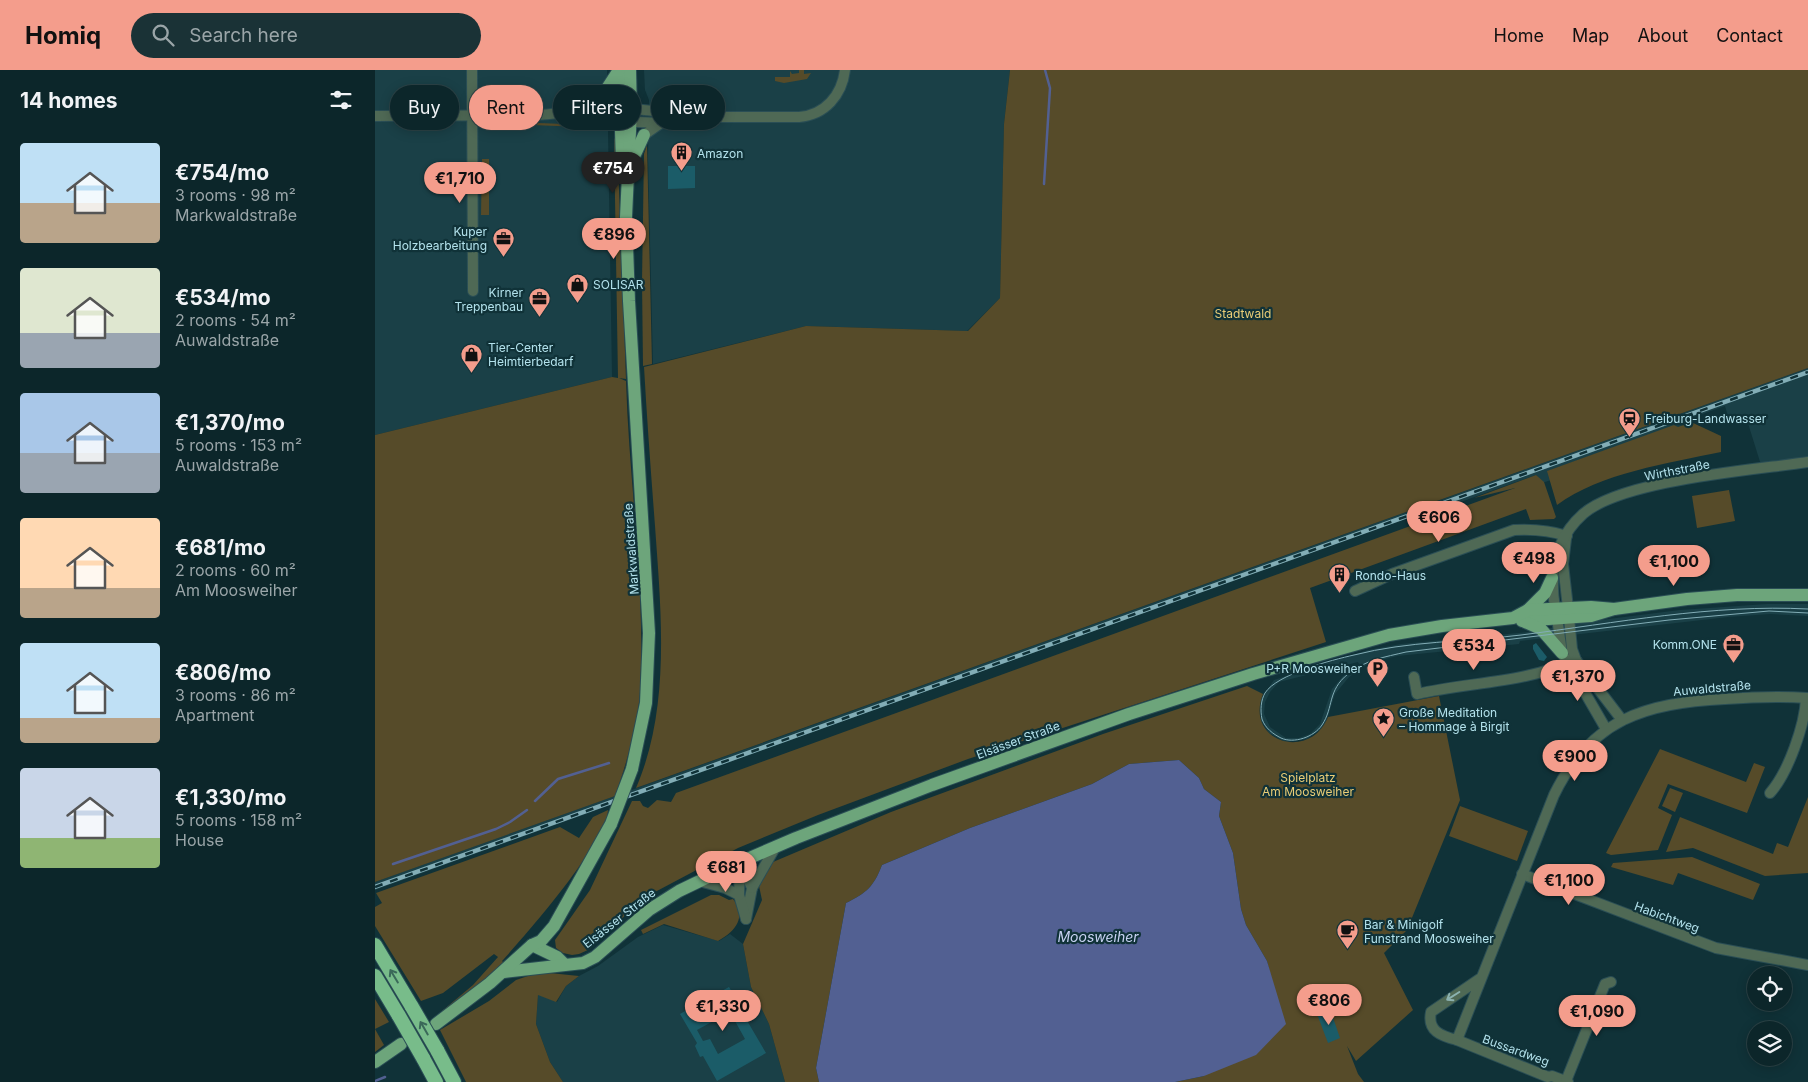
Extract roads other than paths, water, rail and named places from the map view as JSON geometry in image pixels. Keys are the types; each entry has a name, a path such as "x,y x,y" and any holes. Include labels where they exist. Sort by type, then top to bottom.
{"highway":[{"path":"375,945 454,1082"},
{"path":"375,976 436,1082"}],"main road":[{"path":"609,85 619,70"},
{"name":"Markwaldstraße","path":"619,70 621,85"},
{"name":"Markwaldstraße","path":"628,85 630,70"},
{"name":"Markwaldstraße","path":"436,1024 504,972 532,945 541,941 554,926 611,824 632,768 646,704 649,633 631,347 627,171 622,163 624,130"},
{"path":"627,171 644,135"},
{"path":"1552,578 1545,593 1521,616 1541,628 1569,659"},
{"name":"Elsässer Straße","path":"504,972 583,963 595,957 643,914 699,882 776,846 959,775 1129,714 1253,674 1399,633 1521,616 1562,613 1591,616 1614,609 1687,599 1737,595 1808,595"},
{"path":"532,945 557,957 564,964"},
{"path":"532,945 535,958 547,966"},
{"path":"375,1062 401,1044"}],"street":[{"path":"472,70 472,85"},
{"path":"725,117 808,116 822,110 833,101 840,89 845,70"},
{"path":"375,116 469,117"},
{"path":"472,130 473,291"},
{"path":"644,135 651,130"},
{"name":"Wirthstraße","path":"1562,613 1552,578 1558,546 1584,513 1613,498 1695,478 1808,462"},
{"path":"1355,591 1392,574 1514,530 1545,530 1567,536"},
{"name":"Wirthstraße","path":"1562,613 1563,564 1567,536"},
{"path":"1562,613 1569,659 1606,729"},
{"path":"1562,613 1569,659 1622,720"},
{"path":"1414,676 1417,694 1444,688 1534,676 1569,659"},
{"name":"Auwaldstraße","path":"1457,1040 1522,874 1561,782 1576,759 1606,729 1635,713 1677,702 1769,696 1807,698 1802,724 1779,784 1770,794"},
{"path":"740,862 739,895 747,919 752,888 776,846"},
{"path":"740,862 752,888"},
{"name":"Habichtweg","path":"1522,874 1716,948 1808,965"},
{"path":"699,882 725,888 739,895"},
{"path":"1457,1040 1445,1037 1433,1030 1430,1021 1431,1012 1481,978"},
{"name":"Bussardweg","path":"1457,1040 1548,1077 1552,1076 1567,1082 1605,984 1611,982"}],"water":[{"name":"Moosweiher","path":"1179,760 1199,778 1204,789 1221,802 1219,816 1233,853 1241,909 1246,925 1267,961 1286,1024 1256,1055 1204,1076 1175,1082 819,1082 816,1068 846,903 859,896 873,884 882,865 970,828 1092,784 1129,764"}],"waterway":[{"path":"1044,184 1050,88 1045,70"},
{"path":"535,801 558,779 609,763"},
{"path":"393,864 496,829 527,810"},
{"path":"375,1081 385,1077"}],"tram line":[{"path":"1808,609 1772,608 1700,612 1521,635 1416,644 1374,650 1319,664 1293,674 1271,686 1265,693 1261,705 1262,719 1275,735 1286,740 1298,740 1309,736 1322,725 1341,680 1361,665 1383,657 1406,652 1669,620 1769,611 1808,613"}],"railway":[{"path":"375,887 1808,372"}],"place":[{"name":"Amazon","path":"681,172"},
{"name":"Kuper Holzbearbeitung","path":"503,257"},
{"name":"SOLISAR","path":"577,303"},
{"name":"Kirner Treppenbau","path":"539,318"},
{"name":"Tier-Center Heimtierbedarf","path":"472,373"},
{"name":"Freiburg-Landwasser","path":"1629,437"},
{"name":"Rondo-Haus","path":"1339,594"},
{"name":"Komm.ONE","path":"1733,663"},
{"name":"P+R Moosweiher","path":"1378,687"},
{"name":"Große Meditation – Hommage à Birgit","path":"1383,738"},
{"name":"Bar & Minigolf Funstrand Moosweiher","path":"1348,950"}],"park label":[{"name":"Stadtwald","path":"1243,313"},
{"name":"Spielplatz Am Moosweiher","path":"1308,784"}]}
